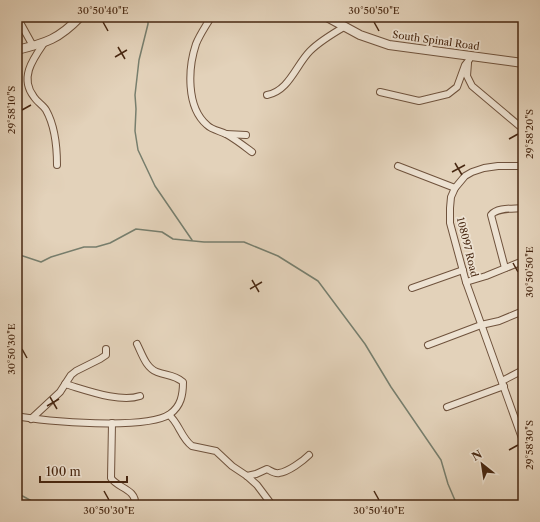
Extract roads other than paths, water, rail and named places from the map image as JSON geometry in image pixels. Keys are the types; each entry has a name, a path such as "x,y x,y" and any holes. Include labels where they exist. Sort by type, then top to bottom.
{"street":[{"path":"17,17 33,46"},
{"path":"17,50 44,43 61,34 80,17"},
{"path":"212,17 202,30 196,43 192,60 192,96 195,108 206,125 211,129 226,134 246,135"},
{"name":"South Spinal Road","path":"327,17 360,35 389,45 469,58 523,63"},
{"path":"267,95 274,94 282,88 291,78 309,52 331,34 344,27"},
{"path":"44,43 32,62 27,81 30,91 44,107 49,116 57,147 57,165"},
{"path":"380,92 419,101 448,94 457,87 469,58"},
{"path":"469,58 467,76 472,86 523,129"},
{"path":"226,134 252,152"},
{"path":"398,166 455,188"},
{"name":"108097 Road","path":"523,166 498,166 484,168 465,176 455,188 451,197 450,208 450,223 466,282 523,441"},
{"path":"505,268 491,215 498,211 523,208"},
{"path":"466,282 486,276 523,261"},
{"path":"412,288 463,270"},
{"path":"428,344 482,325 499,321 523,311"},
{"path":"17,416 31,419 112,423 144,422 159,419 169,414 181,401 183,382 176,376 155,371 146,362 137,344"},
{"path":"31,419 60,392 76,371 106,355 106,349"},
{"path":"447,407 503,383 523,370"},
{"path":"65,384 104,395 129,398 140,396"},
{"path":"169,414 174,418 181,433 192,446 216,451 232,466 248,476 272,505"},
{"path":"112,423 111,478 114,482 126,488 134,497 135,505"},
{"path":"248,476 267,469 275,473 282,472 299,464 309,455"}],"waterway":[{"path":"148,17 148,24 139,60 135,95 135,131 138,150 155,186 192,240"},
{"path":"17,254 41,262 51,257 84,247 96,247 110,243 136,229 162,232 173,239 204,242 244,242 278,256 318,281 365,344 391,387 441,460 448,484 457,505"},
{"path":"17,493 39,505"}]}
